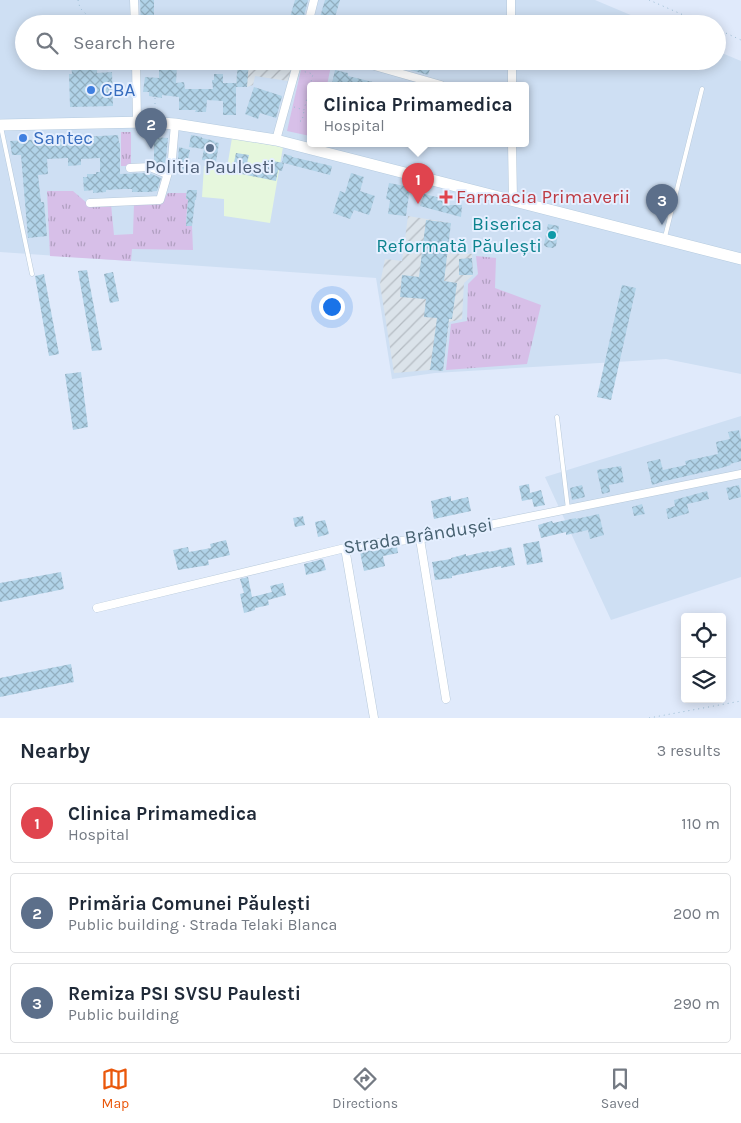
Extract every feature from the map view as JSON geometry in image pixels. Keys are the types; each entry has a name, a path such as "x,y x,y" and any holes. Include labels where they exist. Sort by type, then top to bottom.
{"main road":[{"path":"0,125 137,122 175,124 276,140 741,259"}],"street":[{"path":"133,15 134,0"},
{"path":"310,15 314,0"},
{"path":"511,0 511,15"},
{"path":"136,70 137,122"},
{"path":"276,140 295,70"},
{"path":"388,70 430,82"},
{"path":"90,202 160,200 172,159 175,124"},
{"path":"512,147 513,200"},
{"path":"130,168 150,167 167,174"},
{"name":"Strada Brândușei","path":"97,608 345,548 420,539 741,474"},
{"path":"420,539 446,699"},
{"path":"345,548 374,718"}],"lane":[{"path":"664,240 702,89"},
{"path":"0,125 32,274"},
{"path":"557,417 568,509"}],"path":[{"path":"78,0 80,8 87,15"},
{"path":"649,0 683,15"},
{"path":"726,33 741,40"},
{"path":"304,71 313,74 311,82"},
{"path":"155,97 155,114"},
{"path":"300,121 302,121 307,98"},
{"path":"295,108 304,110"},
{"path":"151,128 151,146 154,146"},
{"path":"649,718 741,701"}],"shaded area":[{"path":"0,0 595,0 631,15 15,15 15,70 726,70 726,55 741,61 741,374 666,359 435,373 392,379 376,278 0,252"},
{"path":"237,70 291,70 288,81 255,76 253,85 236,87"},
{"path":"232,138 283,147 270,223 224,216 224,199 202,197 204,166 227,168"},
{"path":"408,216 451,223 447,253 472,254 473,275 464,283 462,319 449,322 443,371 430,370 394,373 380,284 385,259 402,261"},
{"path":"741,416 741,577 611,620 545,477"}],"green space":[{"path":"301,70 330,70 328,82 307,82 307,135 287,131"},
{"path":"121,132 131,132 131,166 121,166"},
{"path":"47,191 73,191 88,204 111,204 114,235 133,234 134,204 161,204 168,193 186,193 186,199 191,200 187,207 186,226 192,226 193,250 132,249 131,261 50,256"},
{"path":"476,256 496,258 495,288 541,305 527,364 446,370 451,324 467,321 468,284 478,274"}],"building":[{"path":"140,0 154,0 154,15 141,15"},
{"path":"295,0 308,0 304,15 291,15"},
{"path":"325,0 340,0 336,15 321,15"},
{"name":"CBA","path":"72,70 97,70 97,73 112,72 113,106 70,107 69,74 72,74"},
{"path":"159,70 177,70 176,83 184,82 185,89 213,89 212,80 214,80 214,74 223,74 223,83 236,83 236,115 223,115 223,101 207,100 206,112 195,112 196,110 179,110 179,97 162,95 162,98 149,96 149,92 143,92 145,77 159,78"},
{"path":"237,70 248,70 247,87 236,87"},
{"path":"335,70 348,73 348,76 373,82 332,82"},
{"path":"410,70 430,70 428,75"},
{"path":"254,87 282,96 276,118 260,113 258,119 245,114"},
{"path":"118,135 120,143 120,174 149,173 161,178 157,191 132,192 132,189 123,189 93,193 93,190 84,191 83,177 87,177 87,174 100,172 100,158 81,159 81,165 68,166 68,158 47,159 48,174 38,175 41,202 44,202 47,236 28,238 21,155 12,155 10,141"},
{"path":"191,135 219,143 216,162 202,160 204,149 189,147"},
{"path":"154,137 168,138 166,158 162,166 154,163"},
{"path":"179,147 190,150 185,173 176,171"},
{"path":"236,153 249,155 247,163 266,167 267,160 284,163 282,171 278,170 276,181 232,172"},
{"path":"284,154 332,166 330,175 282,162"},
{"path":"351,173 364,177 360,191 375,196 369,215 354,210 350,219 333,213 340,191 345,193"},
{"path":"389,183 410,187 406,216 388,214 390,200 386,199"},
{"path":"187,190 197,190 192,226 186,226"},
{"path":"424,194 445,199 444,205 462,205 461,217 420,206"},
{"path":"426,220 451,223 444,281 457,283 452,319 449,319 443,371 430,370 437,318 424,317 426,299 400,297 402,275 419,277"},
{"name":"Biserica Reformată Păulești","path":"548,224 559,226 556,246 553,248 544,245"},
{"path":"472,258 473,275 459,275 459,259"},
{"path":"87,270 102,350 92,351 78,271"},
{"path":"113,272 119,301 110,303 104,274"},
{"path":"44,274 59,354 49,356 35,276"},
{"path":"622,285 636,288 611,400 597,397"},
{"path":"81,372 88,427 73,430 65,374"},
{"path":"739,430 741,461 652,485 647,462 660,459 663,470 686,465 685,461 718,454 716,442 730,439 728,432"},
{"path":"621,466 624,482 609,485 610,492 602,494 597,470"},
{"path":"529,484 530,493 541,490 545,505 534,507 532,499 522,501 519,486"},
{"path":"582,485 585,497 572,500 570,488"},
{"path":"739,485 741,497 729,500 726,488"},
{"path":"707,491 709,499 687,504 689,513 668,519 666,509 675,506 674,500"},
{"path":"451,496 451,501 468,497 471,511 434,519 431,501"},
{"path":"642,504 645,514 634,516 632,507"},
{"path":"599,514 604,535 590,539 588,530 566,535 566,532 541,538 538,525"},
{"path":"303,516 305,525 295,527 293,518"},
{"path":"325,520 329,534 318,537 315,522"},
{"path":"226,540 230,555 208,560 209,565 178,570 173,550 188,547 189,552 211,548 210,544"},
{"path":"539,541 543,562 527,565 523,544"},
{"path":"397,547 398,553 383,556 385,566 364,571 360,552"},
{"path":"511,547 515,565 501,568 501,566 452,576 452,578 435,580 432,562 466,554 466,556"},
{"path":"323,559 326,570 306,575 304,564"},
{"path":"61,572 64,589 0,602 0,583"},
{"path":"248,577 252,597 272,592 270,586 283,583 286,595 268,600 269,605 244,613 240,594 244,593 240,579"},
{"path":"71,664 74,682 0,697 0,678"}],"place":[{"name":"CBA","path":"91,90"},
{"name":"Santec","path":"23,138"},
{"name":"Politia Paulesti","path":"210,148"},
{"name":"Primăria Comunei Păulești","path":"151,149"},
{"name":"Farmacia Primaverii","path":"446,197"},
{"name":"Clinica Primamedica","path":"418,204"},
{"name":"Remiza PSI SVSU Paulesti","path":"662,225"},
{"name":"Biserica Reformată Păulești","path":"552,235"}]}
